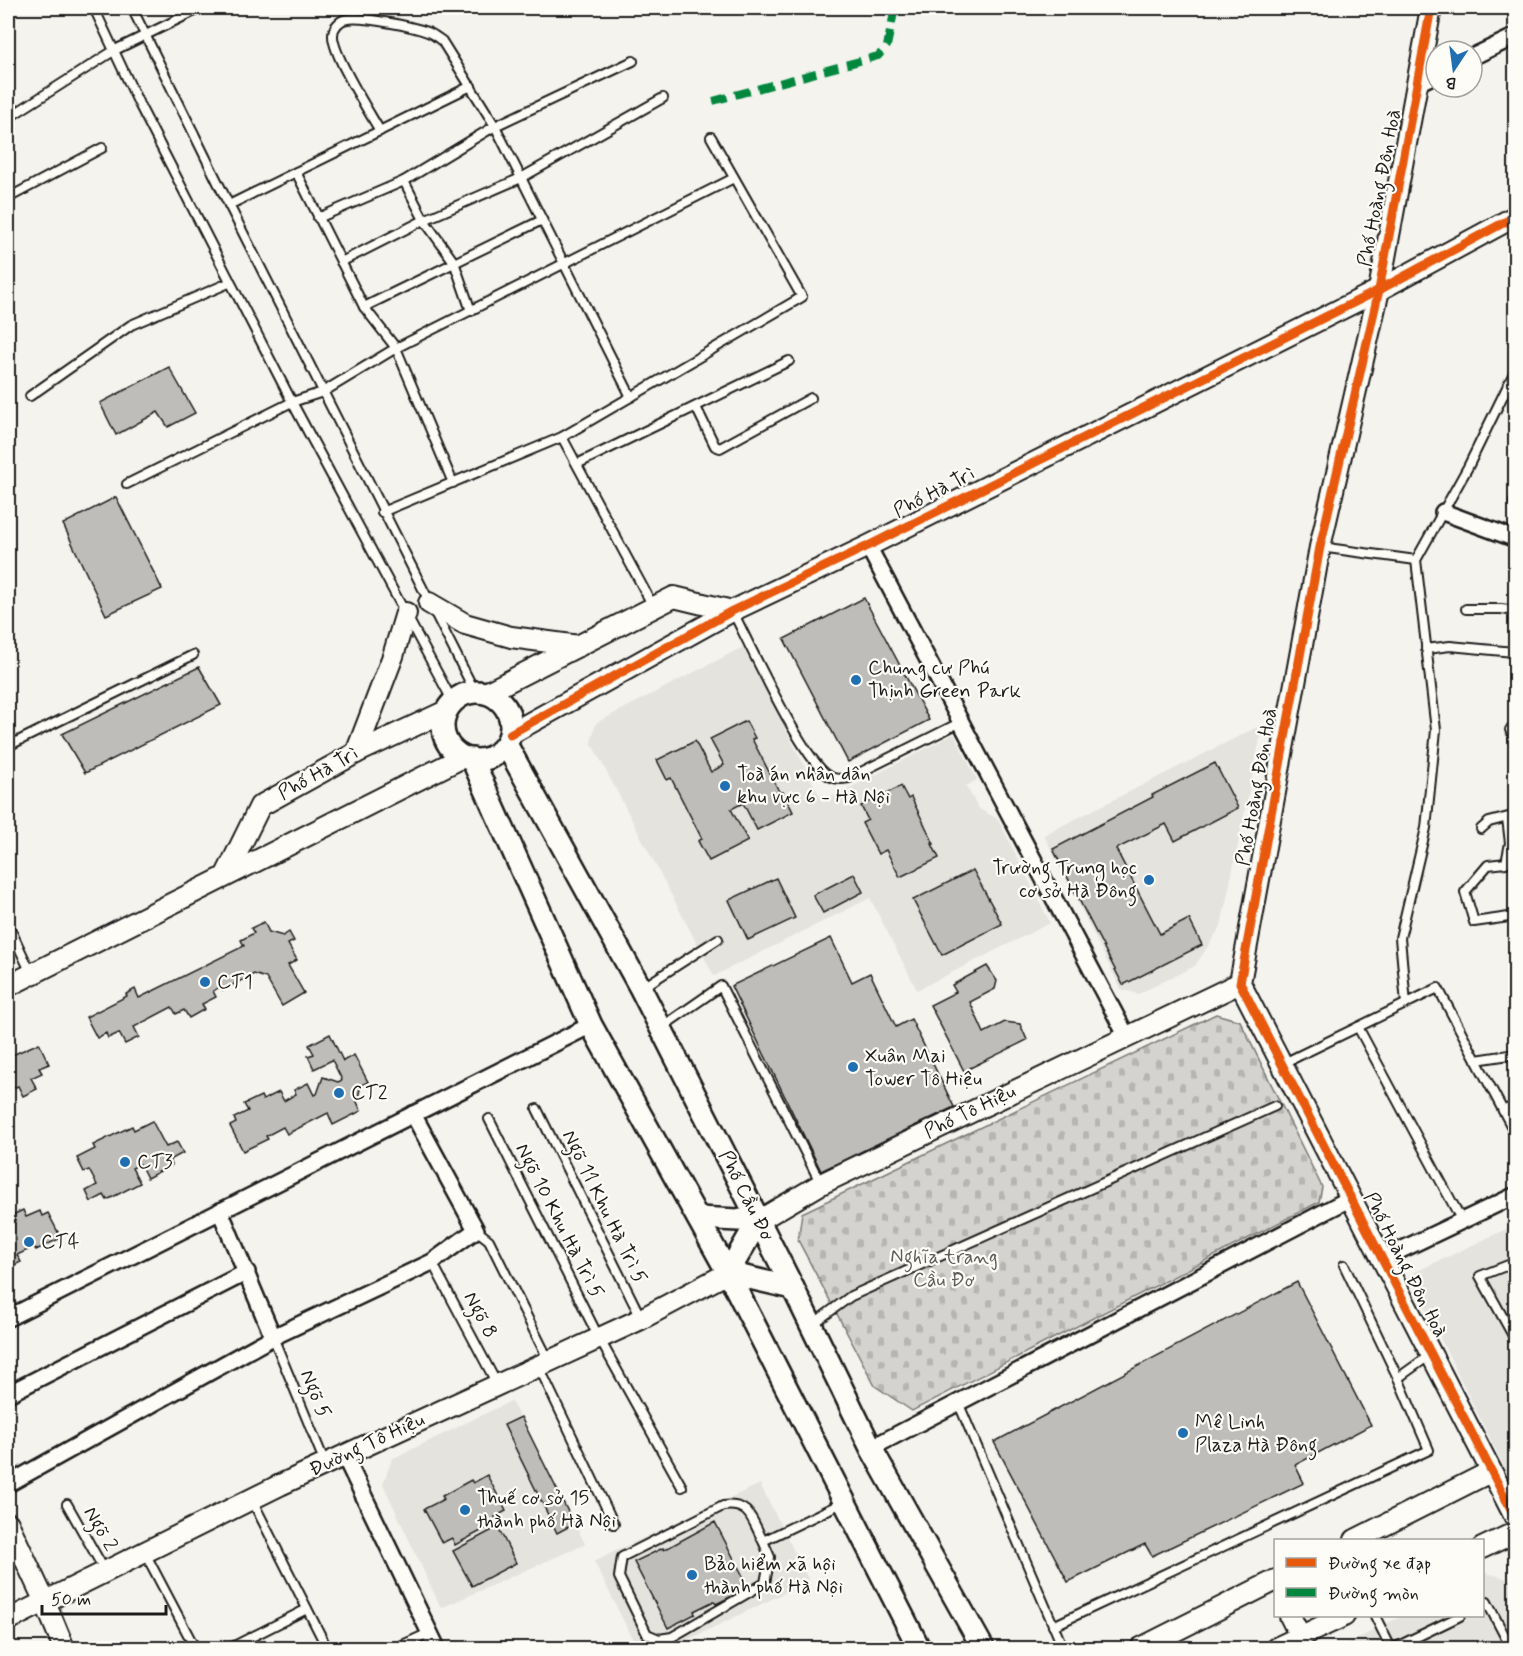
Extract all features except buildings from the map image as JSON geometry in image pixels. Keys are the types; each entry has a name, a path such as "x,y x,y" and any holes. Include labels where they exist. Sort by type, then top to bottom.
{"main road":[{"path":"480,693 495,698 508,714 511,724 508,739 491,757 467,758 454,751 448,743 443,722 450,706 463,695 480,693"},
{"name":"Phố Cầu Đơ","path":"508,739 661,1027 794,1288 871,1448 978,1644"},
{"path":"467,758 591,1025 728,1273 919,1648"},
{"path":"698,1218 758,1221"},
{"name":"Phố Tô Hiệu","path":"728,1273 758,1221"},
{"path":"728,1273 794,1288"}],"street":[{"name":"Phố Hoàng Đôn Hoà","path":"1431,8 1379,291 1320,547 1240,983 1515,1519"},
{"path":"1484,51 1515,36"},
{"path":"1418,83 1424,80"},
{"name":"Phố Hà Trì","path":"508,739 732,611 868,546 1379,291 1515,216"},
{"path":"1443,512 1515,538"},
{"path":"868,546 1127,1037"},
{"path":"480,693 674,597 732,611"},
{"path":"429,603 465,624 511,637 579,646"},
{"path":"356,753 393,656 406,613"},
{"name":"Phố Hà Trì","path":"226,875 260,807 356,753 450,706"},
{"path":"8,986 226,875 467,758"},
{"name":"Phố Tô Hiệu","path":"758,1221 820,1184 1240,983"},
{"path":"8,1318 591,1025"},
{"path":"8,1484 273,1336 432,1262 476,1230 413,1114"},
{"path":"1382,1259 1515,1195"},
{"path":"871,1448 1351,1198"},
{"path":"220,1212 273,1336"},
{"path":"8,1394 247,1272"},
{"name":"Đường Tô Hiệu","path":"8,1620 251,1499 641,1319 728,1273"},
{"path":"344,1455 437,1648"},
{"path":"1356,1539 1490,1473"},
{"path":"8,1523 64,1648"},
{"path":"1484,1547 1515,1532"},
{"path":"1141,1648 1274,1583"},
{"path":"1290,1617 1300,1636"},
{"path":"1276,1648 1342,1617"}],"lane":[{"path":"94,8 139,104 292,402 406,613 450,706"},
{"path":"132,8 382,512 429,603 480,693"},
{"path":"8,118 114,48 201,8"},
{"path":"380,131 336,50 333,35 335,28 342,21 356,18 429,32 442,40 495,126 631,397"},
{"path":"318,218 404,181 495,126 633,61"},
{"path":"229,205 471,86"},
{"path":"340,262 424,220 521,178 663,98"},
{"path":"382,512 562,437 802,297 711,136"},
{"path":"8,198 102,148"},
{"path":"296,172 364,307 396,348 453,483"},
{"path":"127,484 292,402 322,392 396,348 734,178"},
{"path":"404,181 424,220 454,262 471,311"},
{"path":"364,307 542,220"},
{"path":"30,396 130,325 231,282"},
{"path":"577,464 789,361"},
{"path":"1406,1004 1400,938 1426,828 1436,730 1416,560 1468,467 1515,369"},
{"path":"696,407 715,446 720,448 811,398"},
{"path":"562,437 654,608"},
{"path":"1320,547 1416,560"},
{"path":"1466,609 1515,611"},
{"path":"732,611 804,750 830,777 840,780 849,778 961,722"},
{"path":"1426,650 1450,646 1514,652 1515,627"},
{"path":"8,746 193,655"},
{"path":"1510,730 1515,740"},
{"path":"1481,829 1489,822 1511,816 1510,843 1506,863 1488,865 1466,892 1474,922 1509,917"},
{"path":"8,924 31,974"},
{"path":"641,989 718,939"},
{"path":"661,1027 721,986 820,1184"},
{"path":"1282,1064 1438,988 1515,1136"},
{"path":"1358,1027 1462,1221"},
{"path":"1476,1060 1515,1054"},
{"path":"1503,1111 1515,1105"},
{"path":"812,1325 851,1296 1275,1106"},
{"name":"Ngõ 11 Khu Hà Trì 5","path":"537,1109 641,1319"},
{"name":"Ngõ 10 Khu Hà Trì 5","path":"489,1119 599,1338 682,1487"},
{"path":"476,1230 489,1240 614,1524"},
{"name":"Ngõ 8","path":"432,1262 497,1384"},
{"path":"1515,1262 1480,1276 1515,1341"},
{"path":"1053,1626 1429,1450 1398,1378 1344,1265"},
{"name":"Ngõ 5","path":"273,1336 326,1464"},
{"path":"1398,1378 1431,1354"},
{"path":"958,1402 1063,1648"},
{"path":"251,1499 327,1648"},
{"path":"763,1541 843,1502"},
{"name":"Ngõ 2","path":"66,1504 105,1571"},
{"path":"736,1504 747,1510 763,1541 770,1557 765,1583 672,1637 659,1639 647,1634 619,1577 622,1557 723,1506 736,1504"},
{"path":"145,1551 195,1648"},
{"path":"1484,1603 1487,1602 1510,1648"},
{"path":"230,1648 307,1609"},
{"path":"1376,1617 1393,1648 1458,1617"},
{"path":"396,1648 429,1633"}],"shaded area":[{"path":"743,647 823,802 954,734 977,780 966,786 979,809 998,819 1050,923 917,990 870,898 714,976 591,742 596,723"},
{"name":"Trường Trung học cơ sở Hà Đông","path":"1263,724 1221,926 1195,966 1138,994 1121,989 1044,835"},
{"path":"1515,1225 1515,1489 1409,1275"},
{"path":"511,1401 585,1544 441,1608 383,1484 392,1459"},
{"path":"760,1484 809,1581 671,1648 637,1648 594,1561"},
{"path":"1484,1572 1515,1581 1515,1648 1339,1648 1400,1617 1484,1617"}],"green space":[{"name":"Nghĩa trang Cầu Đơ","path":"1216,1014 1240,1021 1322,1187 1319,1202 912,1411 875,1386 798,1240 802,1213"}],"marked path":[{"path":"713,101 878,56 887,46 895,8"}],"cycle path":[{"path":"1431,8 1379,290 1320,547 1240,983 1516,1519"},
{"path":"510,734 732,611 868,546 1379,290 1516,216"}],"place":[{"name":"Chung cư Phú Thịnh Green Park","path":"856,680"},
{"name":"Toà án nhân dân khu vực 6 - Hà Nội","path":"725,786"},
{"name":"Trường Trung học cơ sở Hà Đông","path":"1149,880"},
{"name":"CT1","path":"205,982"},
{"name":"Xuân Mai Tower Tô Hiệu","path":"853,1067"},
{"name":"CT2","path":"339,1093"},
{"name":"CT3","path":"125,1162"},
{"name":"CT4","path":"29,1242"},
{"name":"Mê Linh Plaza Hà Đông","path":"1183,1433"},
{"name":"Thuế cơ sở 15 thành phố Hà Nội","path":"465,1510"},
{"name":"Bảo hiểm xã hội thành phố Hà Nội","path":"692,1575"}]}
